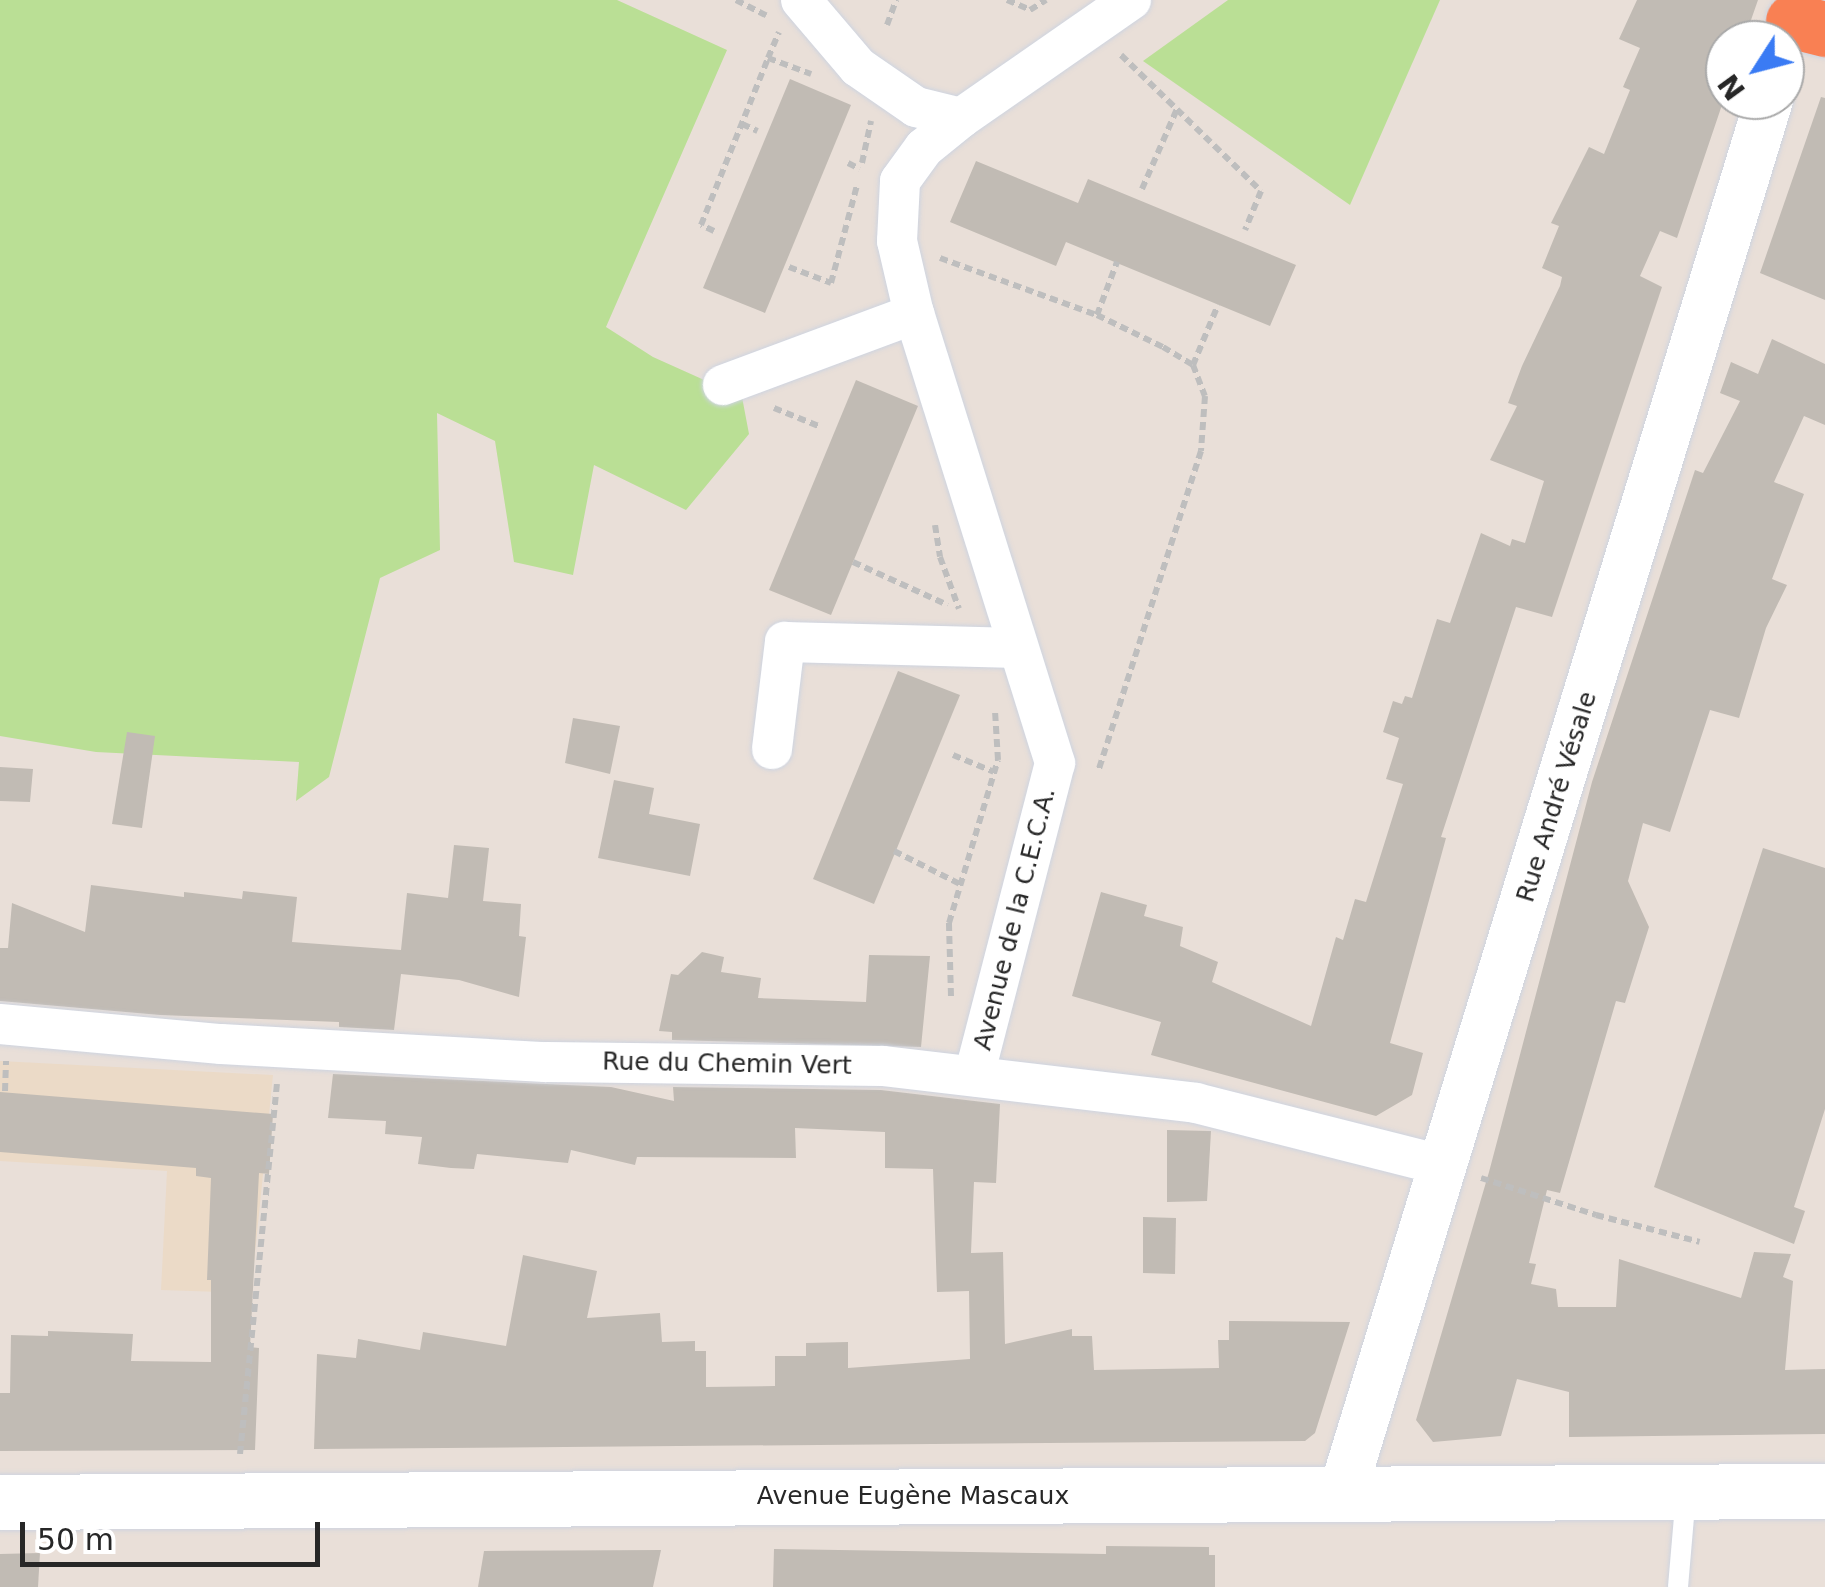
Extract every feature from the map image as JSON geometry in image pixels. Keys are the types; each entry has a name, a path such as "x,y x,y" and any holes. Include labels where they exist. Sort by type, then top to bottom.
{"main road":[{"name":"Avenue Eugène Mascaux","path":"0,1502 1825,1491"}],"street":[{"path":"801,0 858,67 916,107 961,118"},
{"name":"Avenue de la C.E.C.A.","path":"974,1076 1055,763 914,314 897,241 900,181 924,148 961,118 1131,0"},
{"name":"Rue André Vésale","path":"1342,1494 1762,120"},
{"path":"723,385 914,314"},
{"path":"772,749 785,642 1018,648"},
{"name":"Rue du Chemin Vert","path":"0,1024 281,1048 546,1062 882,1066 1196,1102 1445,1166"}],"lane":[{"path":"1678,1587 1686,1492"}],"path":[{"path":"886,25 896,0"},
{"path":"1007,0 1030,10 1046,0"},
{"path":"1120,54 1261,191 1245,230"},
{"path":"714,231 701,225 768,58 824,79"},
{"path":"789,267 831,283 860,169 872,100"},
{"path":"1142,189 1177,109"},
{"path":"742,124 758,131"},
{"path":"848,163 860,169"},
{"path":"926,253 1097,315 1193,365 1205,396 1201,451 1099,769"},
{"path":"1097,315 1117,262"},
{"path":"1193,365 1218,305"},
{"path":"767,405 821,426"},
{"path":"853,562 960,611 940,558 934,519"},
{"path":"950,1010 949,922 998,760 994,695"},
{"path":"953,755 994,772"},
{"path":"894,851 960,884"},
{"path":"236,1500 281,1048"},
{"path":"1445,1166 1596,1215 1700,1242"}],"shaded area":[{"path":"0,1061 273,1075 251,1293 161,1290 167,1171 0,1161"}],"green space":[{"path":"0,0 617,0 727,50 606,327 653,357 742,397 749,434 686,510 594,465 573,575 514,562 495,441 437,413 440,550 380,578 329,777 296,801 299,762 96,752 0,736"},
{"path":"1228,0 1440,0 1350,205 1143,61"}],"building":[{"path":"1637,0 1758,0 1751,20 1705,20 1705,120 1717,120 1677,238 1660,231 1640,276 1662,287 1552,617 1516,607 1441,837 1446,838 1390,1043 1423,1053 1412,1095 1376,1116 1151,1055 1161,1022 1072,996 1101,892 1147,905 1144,916 1183,927 1180,946 1218,962 1212,982 1311,1026 1336,937 1343,940 1355,899 1366,902 1403,784 1386,779 1399,738 1383,732 1393,701 1402,704 1405,696 1412,698 1437,619 1450,623 1481,533 1510,546 1512,539 1525,543 1544,481 1490,460 1517,406 1508,403 1522,366 1560,286 1562,277 1542,268 1559,226 1551,223 1589,147 1604,154 1630,90 1623,87 1640,48 1619,39"},
{"path":"790,79 851,105 765,313 703,288"},
{"path":"1821,97 1825,98 1825,300 1760,273"},
{"path":"976,161 1078,203 1088,179 1296,265 1270,326 1066,242 1056,266 950,222"},
{"path":"1772,339 1825,364 1825,425 1804,416 1774,482 1804,494 1772,579 1787,585 1766,628 1739,718 1710,710 1670,832 1643,823 1628,881 1649,927 1625,1003 1616,1001 1560,1193 1547,1190 1529,1263 1536,1264 1531,1284 1556,1289 1558,1307 1616,1307 1619,1259 1741,1298 1754,1252 1791,1254 1783,1277 1793,1281 1785,1370 1825,1369 1825,1434 1569,1437 1569,1392 1517,1379 1501,1436 1433,1442 1416,1420 1489,1172 1592,782 1695,470 1703,473 1740,401 1720,393 1731,362 1758,374"},
{"path":"856,380 918,406 831,615 769,590"},
{"path":"898,671 960,695 874,904 813,879"},
{"path":"573,718 620,726 610,774 565,763"},
{"path":"127,732 155,736 142,828 112,824"},
{"path":"0,767 33,769 30,802 0,801"},
{"path":"614,780 654,788 649,814 700,824 690,876 598,858"},
{"path":"454,845 489,848 483,901 521,904 519,936 526,937 519,997 459,980 401,974 394,1030 339,1027 339,1022 160,1015 0,1001 0,948 8,948 12,903 85,932 91,885 184,897 184,892 242,899 243,891 297,897 292,942 401,950 407,893 448,898"},
{"path":"1763,848 1825,868 1825,1109 1794,1207 1805,1211 1794,1244 1654,1187"},
{"path":"702,952 724,957 721,972 761,978 758,998 866,1002 869,955 930,956 921,1047 672,1040 672,1032 659,1031 671,974 678,975"},
{"path":"333,1074 611,1087 674,1101 673,1087 881,1090 1000,1104 996,1183 974,1182 971,1253 1003,1252 1005,1344 1072,1329 1072,1336 1092,1336 1094,1370 1219,1368 1218,1340 1229,1340 1229,1321 1350,1322 1315,1433 1305,1441 314,1449 317,1354 356,1358 358,1339 420,1350 423,1332 506,1346 523,1255 597,1271 587,1318 660,1313 662,1342 695,1341 695,1351 706,1351 706,1387 775,1386 775,1356 806,1356 806,1343 848,1342 848,1368 970,1359 969,1291 937,1292 933,1169 885,1168 885,1132 795,1128 796,1158 637,1157 635,1165 571,1150 568,1163 477,1154 474,1169 451,1168 418,1164 422,1137 385,1134 386,1121 328,1118"},
{"path":"0,1092 273,1114 269,1174 259,1173 250,1347 259,1348 255,1450 0,1451 0,1393 10,1393 11,1335 48,1336 48,1331 133,1334 131,1361 211,1362 211,1280 207,1280 211,1178 196,1176 196,1168 0,1152"},
{"path":"1167,1130 1211,1131 1207,1201 1167,1202"},
{"path":"1143,1217 1176,1218 1175,1274 1143,1273"},
{"path":"1106,1546 1209,1547 1209,1555 1215,1555 1215,1587 773,1587 774,1549 1106,1554"},
{"path":"661,1550 653,1587 478,1587 484,1551"},
{"path":"40,1553 38,1587 0,1587 0,1554"}]}
